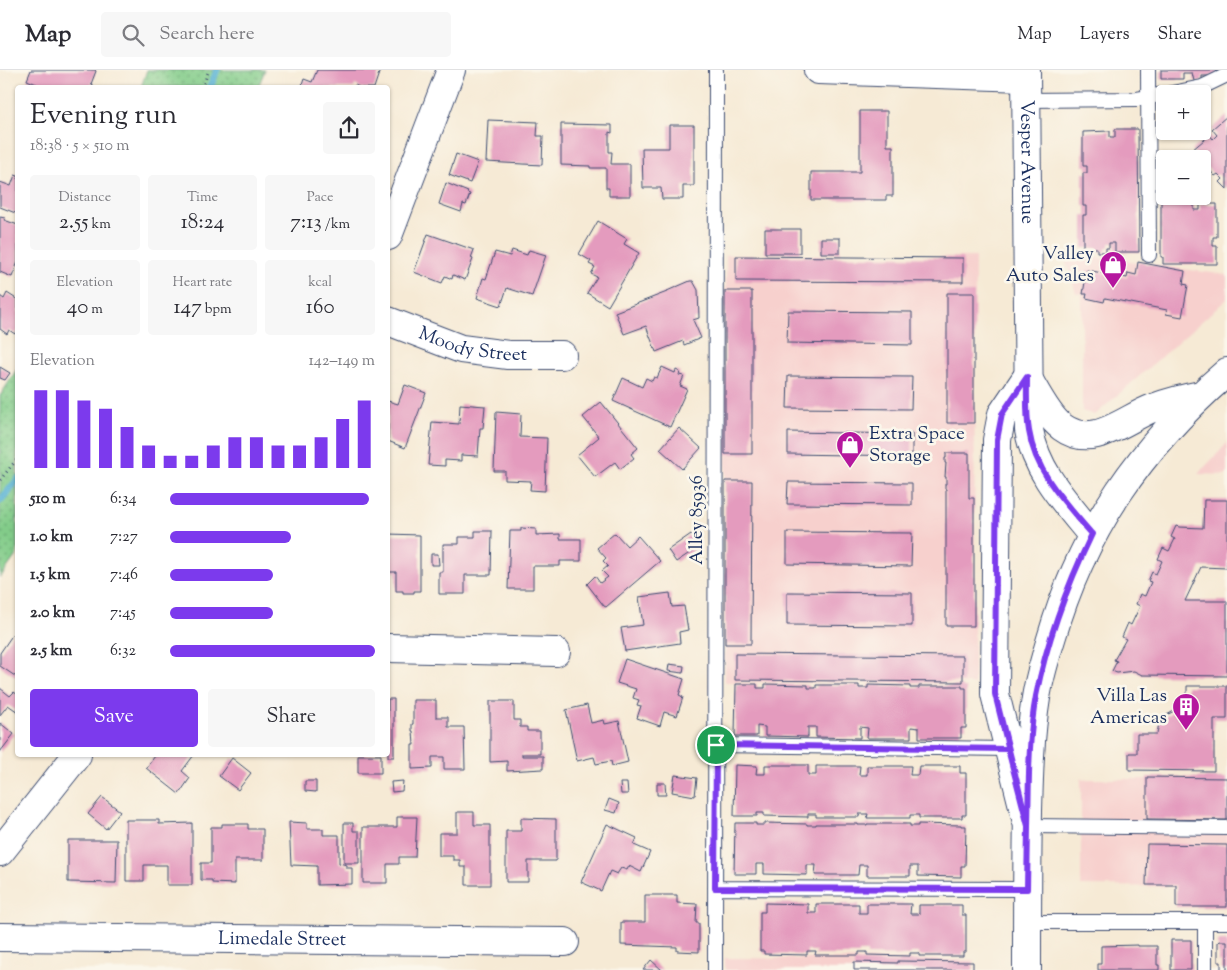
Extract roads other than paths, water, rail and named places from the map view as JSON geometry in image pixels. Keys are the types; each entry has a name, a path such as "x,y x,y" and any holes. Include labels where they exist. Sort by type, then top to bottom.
{"street":[{"path":"390,231 451,70"},
{"path":"818,70 1026,82"},
{"name":"Vesper Avenue","path":"1026,82 1028,423 1035,456 1059,495 1092,534"},
{"name":"Moody Street","path":"390,322 460,349 508,355 562,355"},
{"path":"1027,970 1028,826 1032,732 1038,688 1062,604 1092,534 1108,507 1138,465 1162,436 1201,395 1227,372"},
{"path":"1028,826 995,694 997,440 1002,414 1027,377 1052,417 1061,426 1078,435 1085,436 1098,435 1152,408 1171,401 1201,395"},
{"path":"390,648 556,652"},
{"path":"0,852 74,757"},
{"name":"Limedale Street","path":"0,937 565,942"}],"lane":[{"name":"Alley 85936","path":"715,970 716,70"},
{"path":"1148,70 1149,255"},
{"path":"1209,85 1225,80"},
{"path":"1026,82 1137,99 1156,96"},
{"path":"716,745 1008,749"},
{"path":"1028,826 1227,828"},
{"path":"715,888 1027,889"},
{"path":"1027,922 1227,922"},
{"path":"1205,922 1205,970"}],"waterway":[{"path":"211,85 217,70"},
{"path":"0,501 15,483"}],"place":[{"name":"Valley Auto Sales","path":"1113,289"},
{"name":"Extra Space Storage","path":"850,469"},
{"name":"Villa Las Americas","path":"1186,731"}]}
